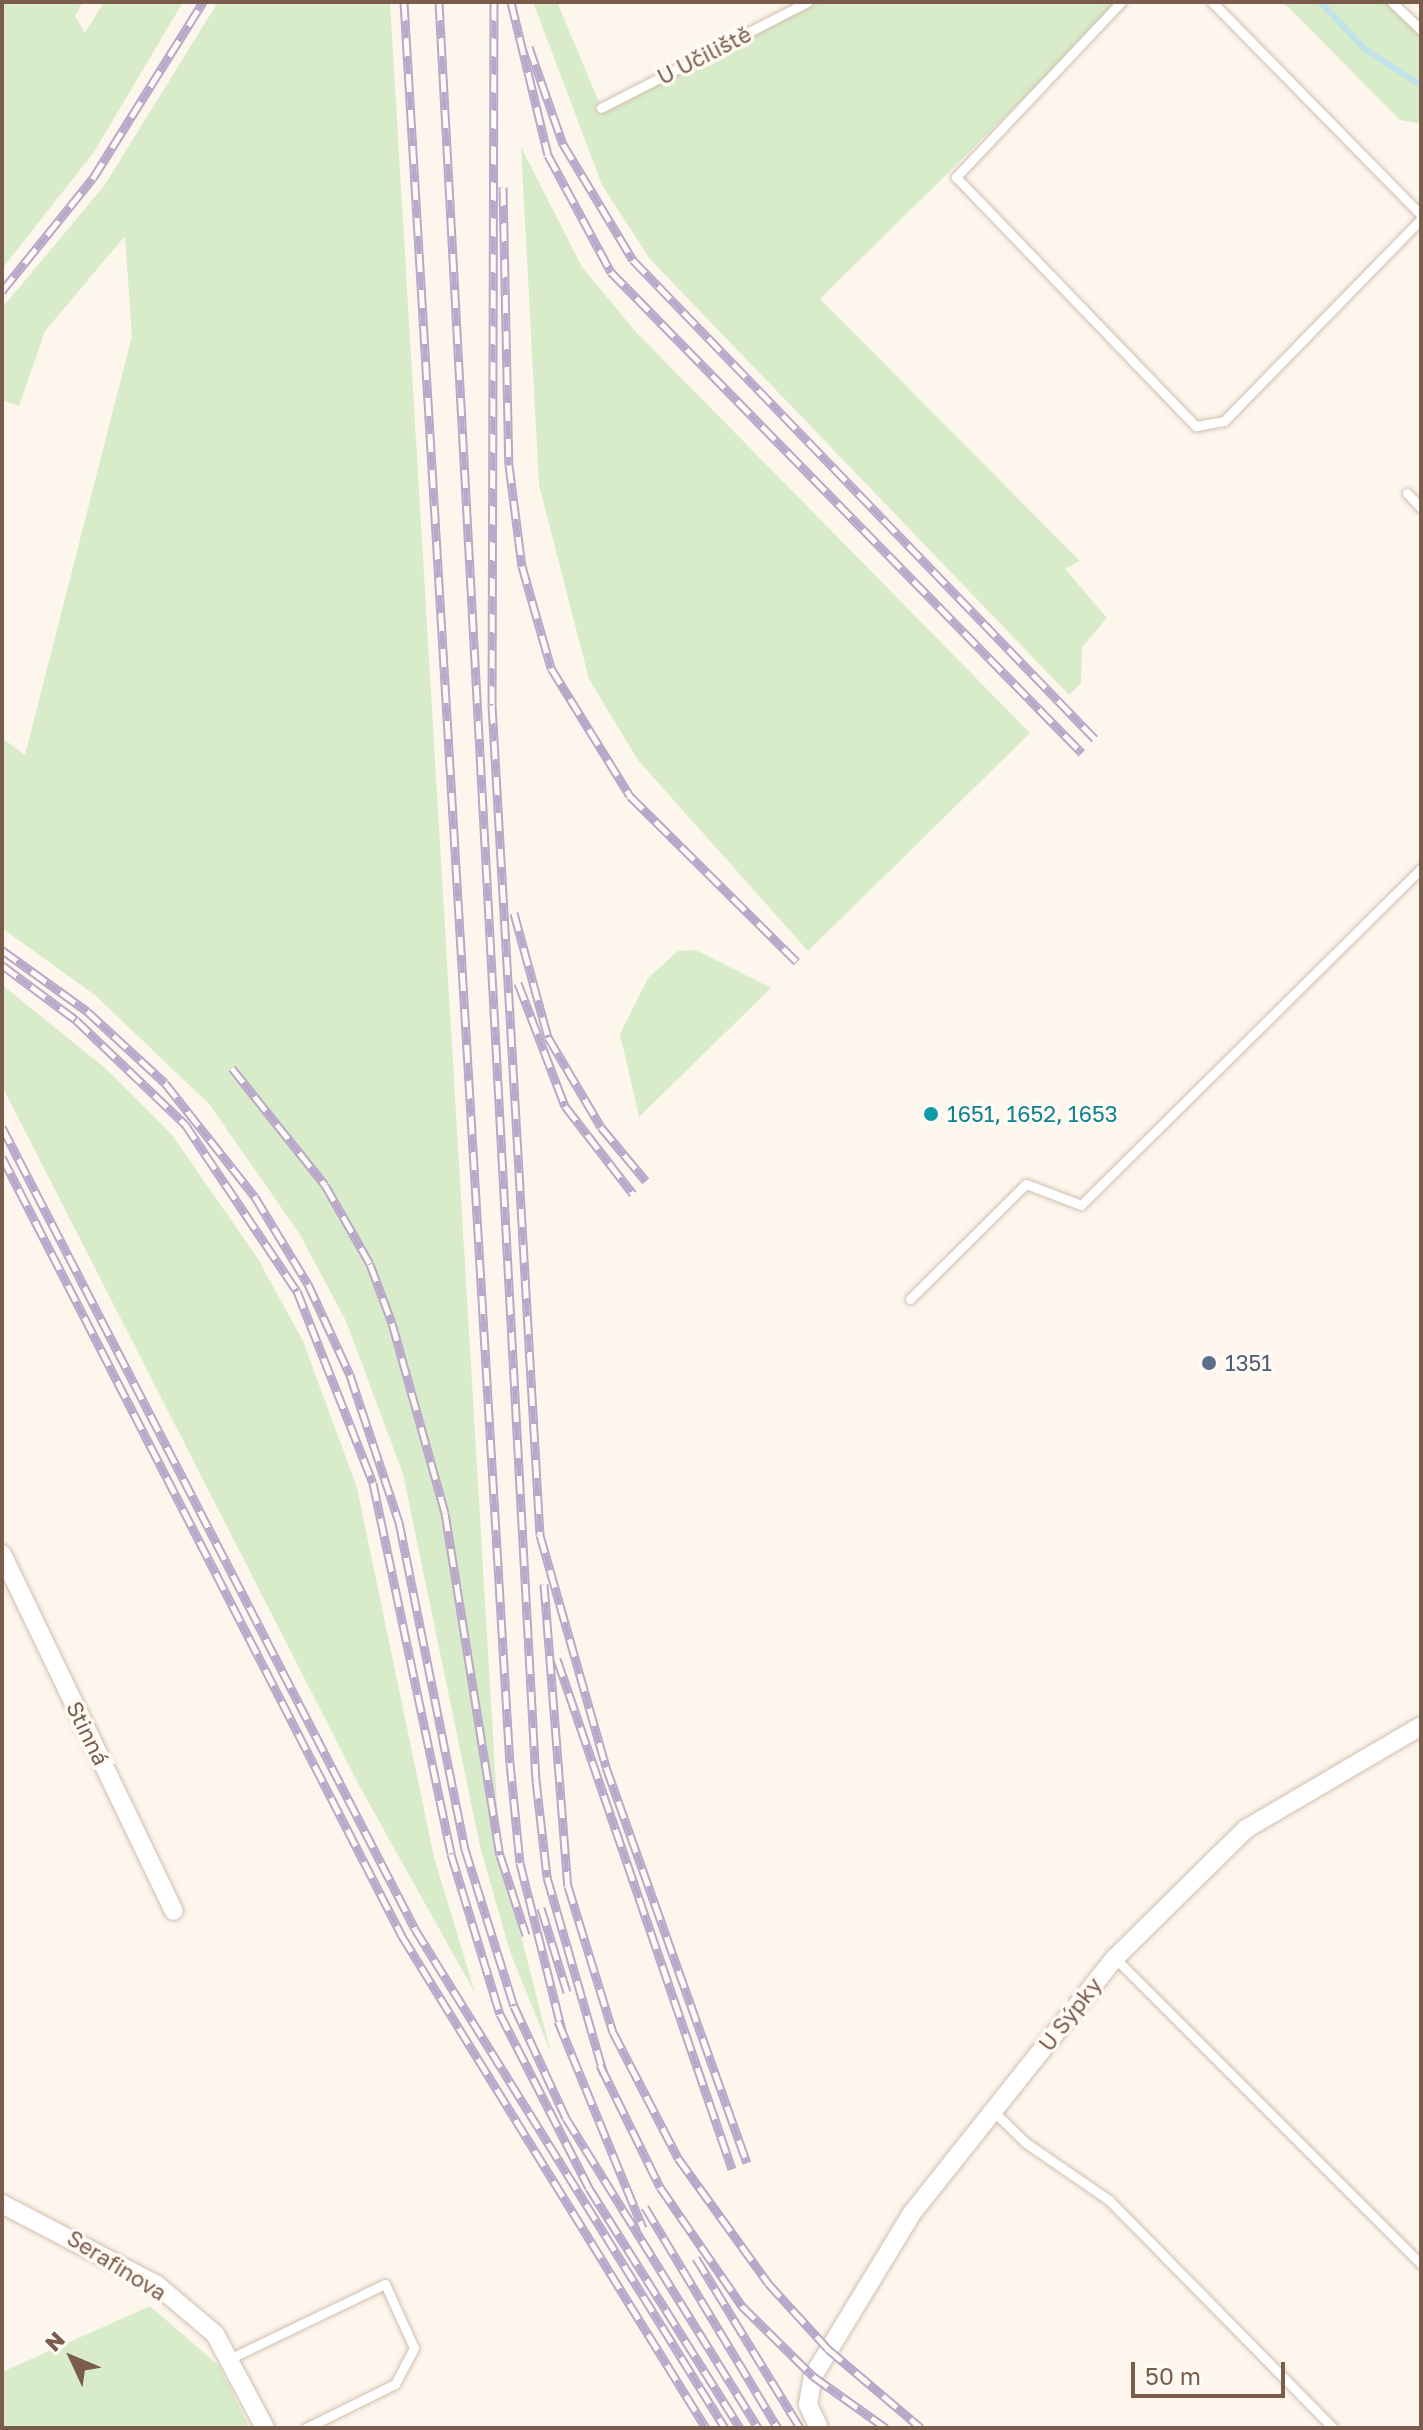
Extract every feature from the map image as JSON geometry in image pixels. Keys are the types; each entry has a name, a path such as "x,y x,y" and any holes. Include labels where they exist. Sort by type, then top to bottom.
{"street":[{"name":"Stinná","path":"2,1554 174,1911"},
{"name":"U Sýpky","path":"819,2428 808,2389 912,2213 1115,1958 1246,1829 1421,1726"},
{"name":"Serafinova","path":"2,2204 157,2285 215,2334 265,2428"}],"lane":[{"name":"U Učiliště","path":"601,108 807,2"},
{"path":"1121,2 956,177 1196,426 1224,421 1421,217 1212,2"},
{"path":"1392,2 1421,30"},
{"path":"1407,493 1421,508"},
{"path":"910,1299 1026,1184 1081,1205 1421,868"},
{"path":"1115,1958 1421,2264"},
{"path":"993,2111 1109,2200 1333,2428"},
{"path":"229,2359 385,2284 414,2348 395,2384 306,2428"}],"green space":[{"path":"2,2 83,2 75,16 85,33 104,2 183,2 94,152 2,269"},
{"path":"218,2 390,2 500,1854 551,2053 510,1952 480,1846 403,1474 346,1321 299,1233 209,1104 96,996 2,928 2,738 25,755 132,336 125,236 45,331 19,406 2,400 2,308 104,186"},
{"path":"533,2 557,2 601,107 807,2 1121,2 820,299 1080,561 1065,569 1107,618 1082,647 1081,683 1069,695 650,259 602,185"},
{"path":"1283,2 1386,2 1421,37 1421,124 1400,120"},
{"path":"521,147 582,267 635,331 1030,733 808,951 638,760 589,679 539,485"},
{"path":"696,950 771,988 639,1117 620,1034 648,978 678,951"},
{"path":"2,985 105,1068 172,1135 258,1259 303,1341 357,1488 434,1857 475,1993 360,1787 2,1086"},
{"path":"150,2306 219,2366 250,2428 2,2428 2,2372"}],"waterway":[{"path":"1320,2 1366,50 1421,85"}],"railway":[{"path":"2,291 93,178 203,2"},
{"path":"404,2 510,1763 520,1863 562,2030"},
{"path":"439,2 536,1780 547,1877 604,2074"},
{"path":"494,2 492,705 540,1535 606,1767 747,2163"},
{"path":"511,2 548,155 611,272 1082,753"},
{"path":"529,47 563,144 633,260 1095,739"},
{"path":"503,187 509,465 522,566 551,668 630,796 797,962"},
{"path":"514,913 548,1037 601,1127 646,1181"},
{"path":"2,950 87,1011 165,1083 255,1197 308,1284 350,1375 399,1522 465,1849 514,2006 566,2118 758,2428"},
{"path":"2,965 76,1020 185,1124 297,1291 373,1483 451,1854 500,2014 589,2188 740,2428"},
{"path":"518,983 565,1106 633,1194"},
{"path":"232,1068 325,1185 370,1264 392,1323 445,1513 500,1855 526,1935"},
{"path":"2,1127 415,1929 725,2428"},
{"path":"2,1157 402,1936 706,2428"},
{"path":"544,1584 568,1886 613,2032 678,2158 768,2283 828,2349 921,2428"},
{"path":"557,1659 732,2169"},
{"path":"541,1908 567,1992"},
{"path":"558,2021 643,2228"},
{"path":"600,2065 660,2187 742,2306 813,2376 886,2428"},
{"path":"645,2207 778,2428"},
{"path":"696,2258 800,2428"}],"place":[{"name":"1651, 1652, 1653","path":"931,1114"},
{"name":"1351","path":"1209,1363"}]}
